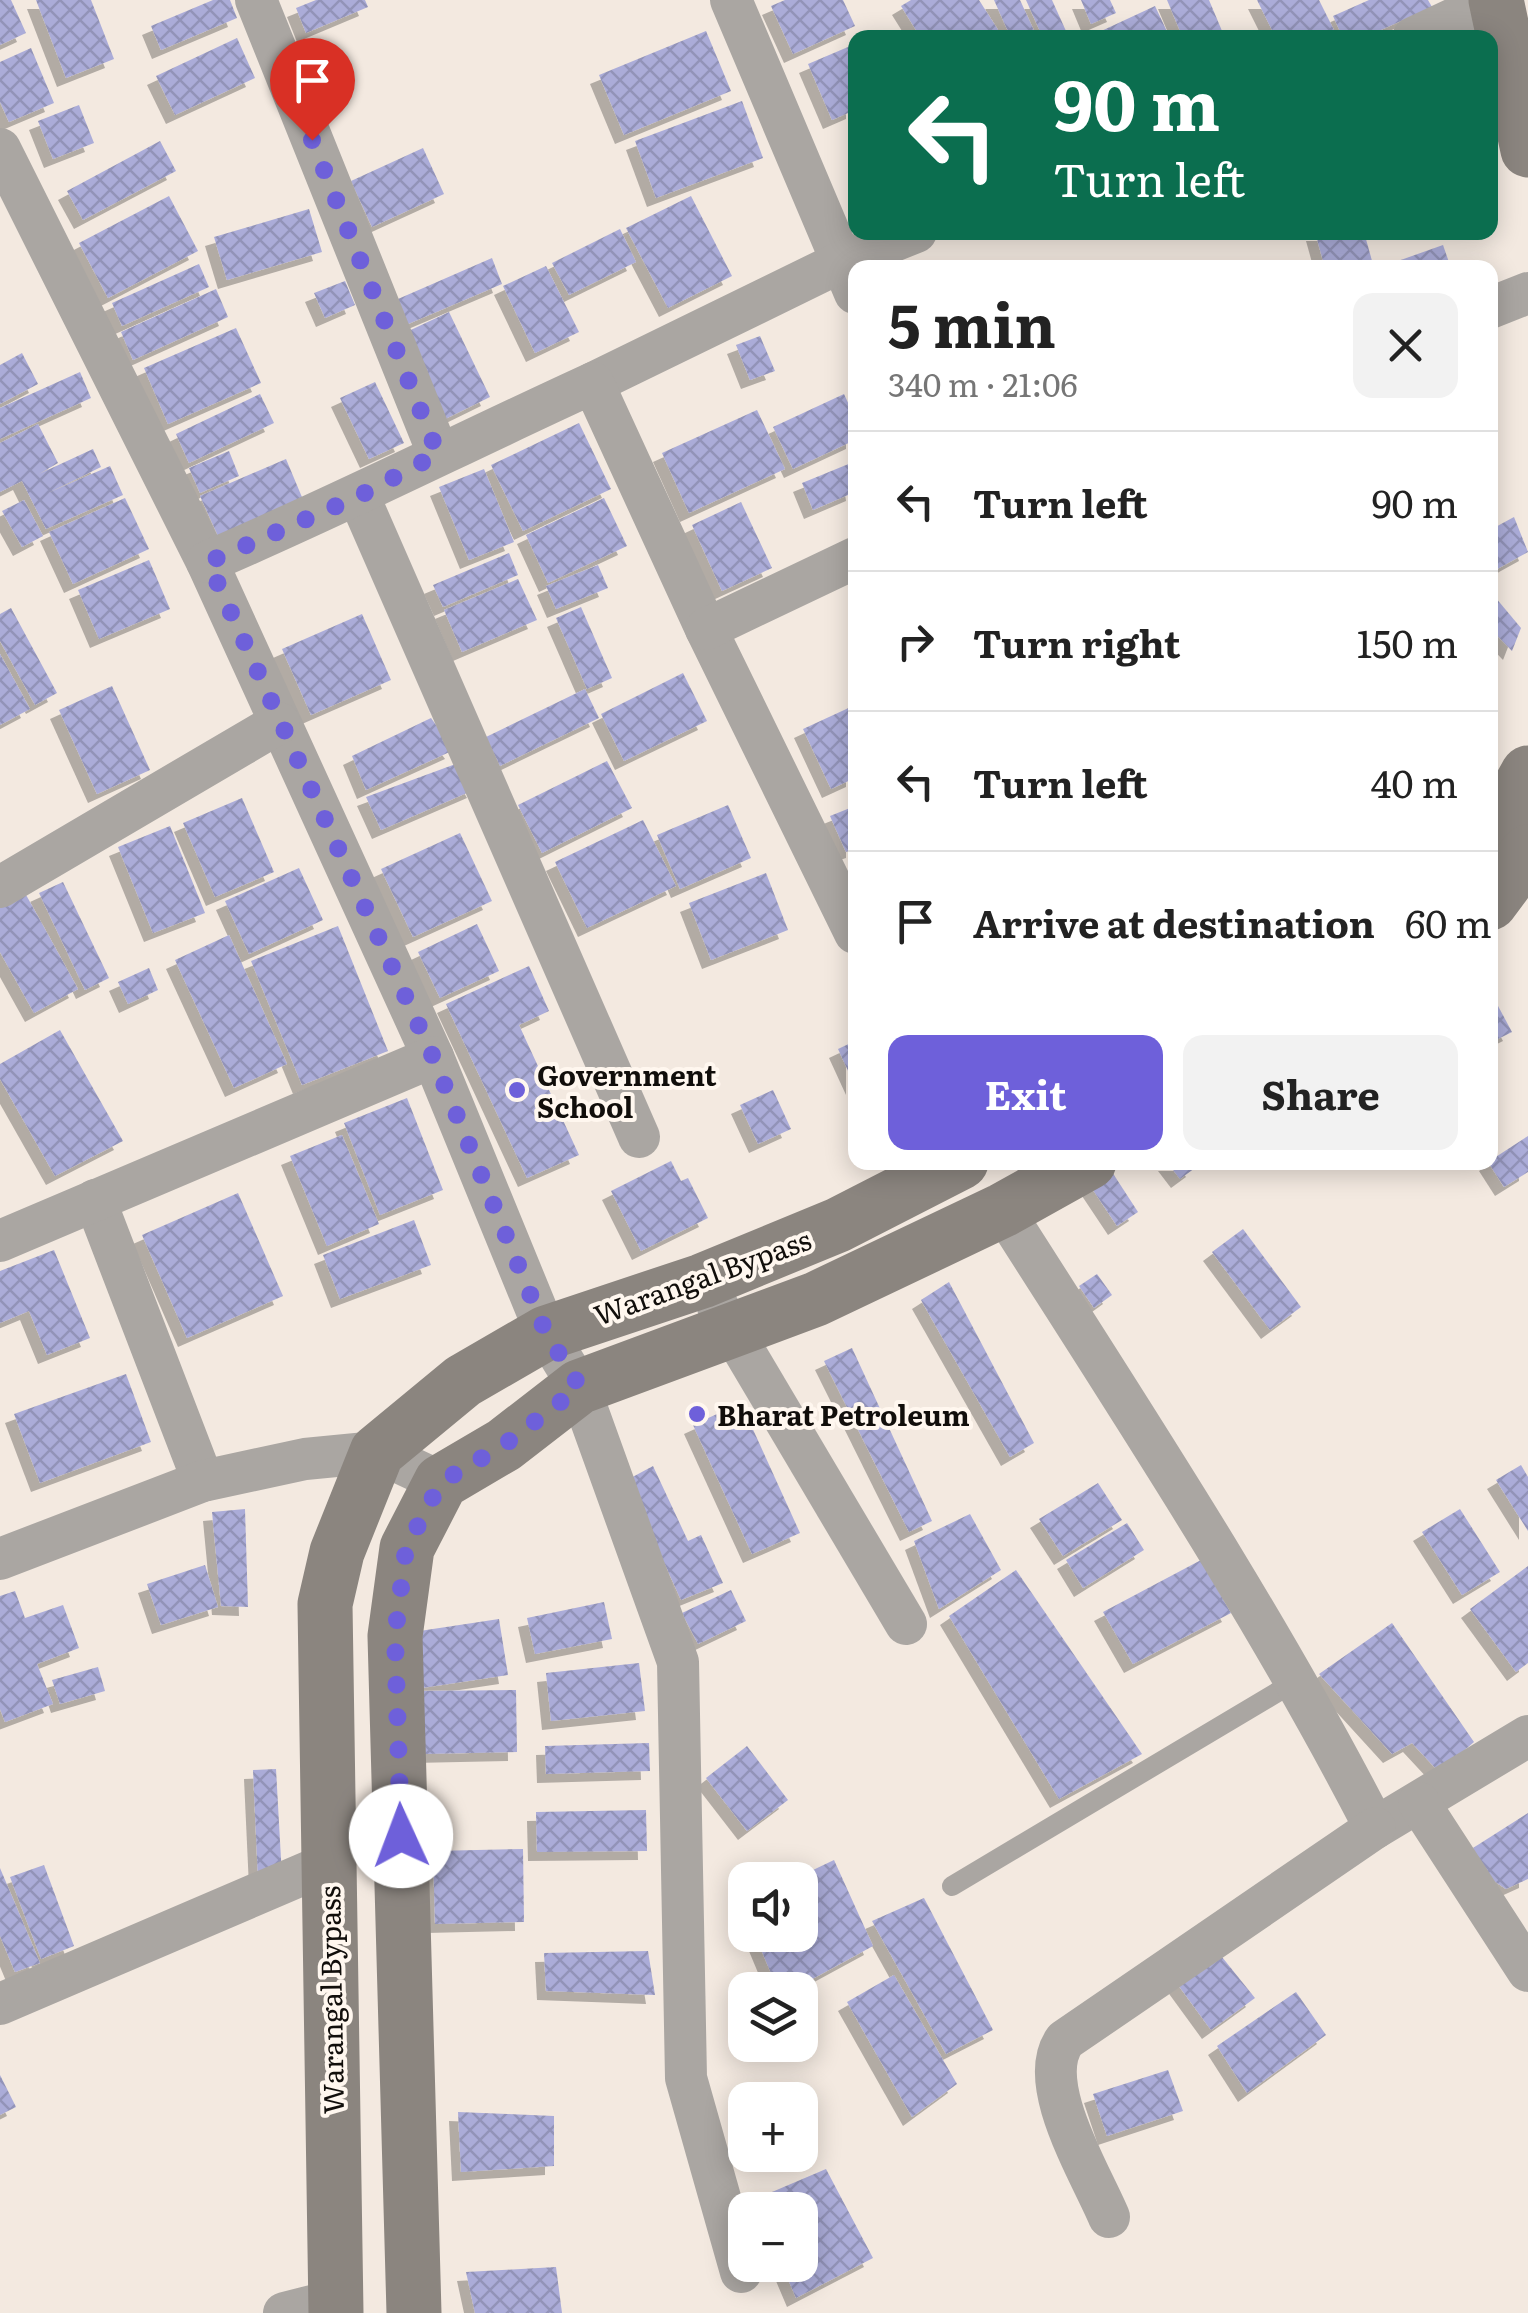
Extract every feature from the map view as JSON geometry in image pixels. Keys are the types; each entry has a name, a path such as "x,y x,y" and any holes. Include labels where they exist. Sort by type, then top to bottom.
{"main road":[{"path":"1495,0 1528,150"},
{"path":"1498,889 1518,853 1528,774"},
{"name":"Warangal Bypass","path":"336,2306 325,1604 337,1552 377,1452 462,1381 546,1333 702,1281 838,1225 945,1170"},
{"path":"414,2313 395,1636 406,1548 441,1482 504,1445 580,1387 734,1333 816,1299 1003,1210 1075,1170"}],"street":[{"path":"256,0 438,454"},
{"path":"208,562 359,496 438,454 594,383 848,278 732,0"},
{"path":"1430,30 1495,0"},
{"path":"0,149 208,562 433,1057 546,1333 580,1387 678,1662 686,2078 728,2229"},
{"path":"875,260 904,240"},
{"path":"1498,305 1528,293"},
{"path":"594,383 706,629 848,919"},
{"path":"359,496 639,1137"},
{"path":"706,629 848,561"},
{"path":"0,887 280,723"},
{"path":"0,1241 433,1057"},
{"path":"95,1200 203,1481"},
{"path":"1003,1210 1240,1583 1375,1828"},
{"path":"702,1281 906,1624"},
{"path":"0,1559 203,1481 305,1459 377,1452 441,1482"},
{"path":"1109,2217 1054,2086 1054,2055 1065,2040 1375,1828 1528,1736"},
{"path":"1420,1803 1528,1971"},
{"path":"0,2004 327,1864"},
{"path":"284,2313 336,2306"}],"lane":[{"path":"952,1886 1296,1680"}],"building":[{"path":"0,0 11,0 26,33 0,45"},
{"path":"36,0 91,0 114,59 66,78"},
{"path":"213,0 230,0 237,18 161,50 151,26"},
{"path":"316,0 365,0 368,7 306,33 296,8"},
{"path":"785,0 843,0 855,26 793,54 771,6"},
{"path":"911,0 979,0 998,30 916,30 901,6"},
{"path":"994,0 1020,0 1034,30 1007,30"},
{"path":"1026,0 1052,0 1066,30 1039,30"},
{"path":"1081,0 1110,0 1116,13 1091,24"},
{"path":"1167,0 1209,0 1222,30 1180,30"},
{"path":"1257,0 1319,0 1334,30 1272,30"},
{"path":"1369,0 1428,0 1432,7 1381,30 1339,30 1333,16"},
{"path":"1155,6 1166,30 1103,30"},
{"path":"706,31 731,91 624,135 599,75"},
{"path":"237,38 255,78 175,115 156,76"},
{"path":"848,47 848,113 832,120 808,64"},
{"path":"31,48 54,103 9,122 0,102 0,62"},
{"path":"742,101 763,158 656,198 635,141"},
{"path":"79,105 94,143 53,159 38,121"},
{"path":"160,141 176,171 83,220 67,191"},
{"path":"423,148 444,194 372,227 351,181"},
{"path":"169,196 198,251 108,298 79,243"},
{"path":"691,196 732,276 668,308 626,228"},
{"path":"309,209 322,252 227,280 214,237"},
{"path":"620,229 636,262 569,295 552,263"},
{"path":"1317,240 1366,240 1372,260 1323,260"},
{"path":"1443,245 1448,260 1401,260"},
{"path":"492,258 502,284 408,324 398,299"},
{"path":"199,264 209,287 122,326 112,303"},
{"path":"546,266 579,332 535,353 503,286"},
{"path":"345,281 355,305 325,318 314,293"},
{"path":"216,289 228,317 133,360 121,332"},
{"path":"449,312 490,397 439,422 398,336"},
{"path":"236,328 261,383 168,424 144,368"},
{"path":"760,336 775,371 750,380 736,345"},
{"path":"22,353 38,384 0,404 0,365"},
{"path":"80,372 91,398 0,439 0,408"},
{"path":"375,382 404,443 369,459 340,398"},
{"path":"260,394 274,423 189,463 176,434"},
{"path":"844,394 848,403 848,443 793,469 773,427"},
{"path":"757,410 785,469 689,513 662,453"},
{"path":"579,423 611,489 523,531 491,465"},
{"path":"38,424 58,463 39,474 93,449 101,467 48,493 110,466 123,495 46,529 22,481 0,492 0,443"},
{"path":"229,451 239,476 200,493 189,468"},
{"path":"286,459 304,502 219,538 200,496"},
{"path":"848,464 848,495 813,510 802,483"},
{"path":"484,469 514,542 469,560 439,487"},
{"path":"125,498 149,549 73,584 49,532"},
{"path":"604,498 627,546 548,583 526,535"},
{"path":"24,500 43,536 22,547 2,511"},
{"path":"741,502 772,568 722,591 692,525"},
{"path":"1514,517 1528,552 1498,569 1498,526"},
{"path":"509,553 518,575 443,607 433,585"},
{"path":"149,560 170,609 99,639 78,590"},
{"path":"598,565 608,588 556,609 546,586"},
{"path":"518,579 537,620 462,652 444,610"},
{"path":"1498,601 1521,628 1512,651 1498,636"},
{"path":"581,607 612,678 587,689 556,618"},
{"path":"11,608 57,693 35,705 0,641 0,614"},
{"path":"362,614 391,680 311,715 282,649"},
{"path":"0,654 30,709 0,725"},
{"path":"683,673 707,721 624,761 601,714"},
{"path":"112,686 150,770 97,794 59,710"},
{"path":"585,689 599,718 500,766 486,737"},
{"path":"848,708 848,781 831,789 803,729"},
{"path":"431,718 454,750 366,790 352,756"},
{"path":"607,761 632,808 542,853 518,805"},
{"path":"461,762 476,789 381,830 366,797"},
{"path":"242,798 274,872 215,897 183,823"},
{"path":"728,805 751,858 680,889 657,835"},
{"path":"848,809 848,851 846,852 830,816"},
{"path":"643,820 676,886 587,928 555,862"},
{"path":"170,826 205,913 153,933 118,847"},
{"path":"460,833 492,901 413,937 381,869"},
{"path":"299,868 323,920 249,954 225,901"},
{"path":"766,873 788,930 711,960 689,903"},
{"path":"63,882 109,978 85,990 39,893"},
{"path":"25,893 78,989 34,1013 0,952 0,906"},
{"path":"477,924 499,971 440,998 418,952"},
{"path":"338,926 388,1051 302,1085 251,961"},
{"path":"229,935 287,1064 234,1088 175,960"},
{"name":"Government School","path":"529,966 549,1011 519,1025 579,1155 527,1178 446,1004"},
{"path":"149,968 158,990 128,1004 118,982"},
{"path":"1498,1006 1512,1032 1498,1039"},
{"path":"60,1030 123,1141 55,1176 0,1079 0,1064"},
{"path":"848,1044 848,1071 838,1049"},
{"path":"773,1090 791,1129 758,1144 740,1105"},
{"path":"407,1098 443,1190 380,1215 344,1123"},
{"path":"342,1135 379,1224 327,1246 290,1156"},
{"path":"1528,1136 1528,1172 1504,1187 1493,1170 1498,1170 1498,1156"},
{"path":"671,1161 681,1181 688,1178 708,1218 641,1251 611,1191"},
{"path":"1173,1170 1192,1170 1180,1179"},
{"path":"1112,1172 1138,1212 1117,1226 1091,1187"},
{"path":"238,1193 283,1296 187,1338 142,1235"},
{"path":"414,1220 431,1265 340,1299 323,1255"},
{"path":"1243,1229 1301,1307 1270,1330 1212,1252"},
{"path":"54,1250 90,1338 47,1355 29,1311 0,1323 0,1271"},
{"path":"1097,1274 1112,1295 1094,1308 1079,1286"},
{"path":"949,1282 1034,1443 1010,1457 921,1300"},
{"path":"852,1348 932,1521 909,1532 824,1361"},
{"path":"126,1374 151,1442 40,1483 14,1414"},
{"path":"741,1403 800,1533 752,1554 693,1425"},
{"path":"1521,1465 1528,1477 1528,1531 1496,1480"},
{"path":"653,1466 688,1541 701,1535 723,1583 681,1600 627,1480"},
{"path":"1098,1483 1122,1520 1063,1556 1039,1519"},
{"path":"245,1509 248,1607 221,1606 212,1512"},
{"path":"1460,1509 1500,1572 1462,1595 1422,1532"},
{"path":"970,1514 1001,1570 939,1609 914,1541"},
{"path":"1127,1523 1144,1550 1083,1588 1066,1560"},
{"path":"1201,1560 1231,1613 1133,1664 1103,1612"},
{"path":"205,1565 218,1607 161,1625 147,1584"},
{"path":"1528,1566 1528,1663 1516,1672 1470,1609"},
{"path":"1016,1570 1142,1754 1059,1799 949,1616"},
{"path":"731,1590 746,1621 698,1644 682,1613"},
{"path":"15,1591 25,1618 63,1605 79,1648 37,1664 53,1704 5,1722 0,1709 0,1596"},
{"path":"604,1602 612,1639 535,1654 527,1618"},
{"path":"499,1619 508,1675 422,1688 413,1632"},
{"path":"1392,1623 1474,1742 1439,1772 1412,1743 1392,1754 1319,1674"},
{"path":"639,1663 645,1711 551,1721 546,1673"},
{"path":"98,1667 105,1691 60,1704 52,1680"},
{"path":"516,1690 517,1752 422,1754 421,1691"},
{"path":"649,1743 650,1771 546,1774 545,1746"},
{"path":"747,1746 788,1800 747,1831 706,1778"},
{"path":"276,1769 282,1877 258,1878 253,1770"},
{"path":"646,1810 647,1851 537,1852 536,1812"},
{"path":"1528,1813 1528,1879 1506,1889 1488,1877 1473,1848"},
{"path":"523,1849 524,1922 435,1924 433,1851"},
{"path":"834,1860 873,1946 818,1976 818,1972 770,1972 762,1952 818,1952 818,1868"},
{"path":"44,1865 74,1946 41,1959 10,1877"},
{"path":"0,1868 40,1963 15,1972 0,1936"},
{"path":"924,1898 993,2030 946,2054 872,1921"},
{"path":"648,1951 655,1995 546,1991 544,1953"},
{"path":"1218,1952 1255,1998 1211,2030 1176,1982"},
{"path":"894,1975 957,2084 912,2117 847,2002"},
{"path":"1296,1992 1326,2035 1247,2093 1217,2046"},
{"path":"1168,2070 1183,2111 1107,2136 1093,2094"},
{"path":"0,2075 16,2107 0,2115"},
{"path":"458,2112 554,2116 554,2166 461,2172"},
{"path":"826,2169 873,2258 796,2298 789,2282 818,2282 818,2192 772,2192"},
{"path":"556,2267 562,2313 475,2313 466,2272"}],"place":[{"name":"Government School","path":"517,1090"},
{"name":"Bharat Petroleum","path":"697,1414"}],"route":[{"path":"312,140 438,454 359,496 208,562 433,1057 546,1333 580,1387 504,1445 441,1482 406,1548 395,1636 401,1836"}]}
